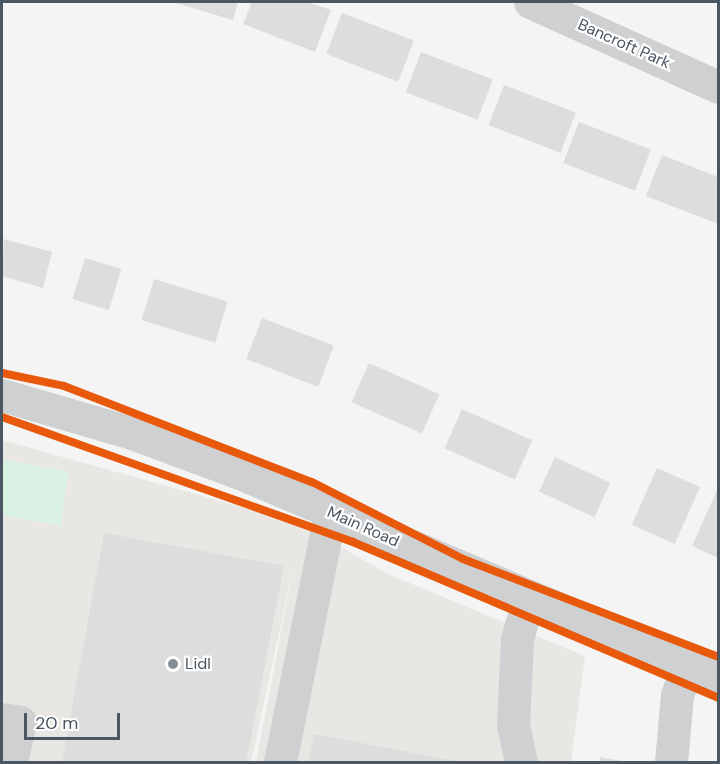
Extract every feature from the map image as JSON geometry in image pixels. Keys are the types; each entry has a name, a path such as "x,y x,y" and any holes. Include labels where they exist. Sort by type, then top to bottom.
{"street":[{"name":"Bancroft Park","path":"530,2 718,87"},
{"name":"Main Road","path":"2,395 132,433 330,513 528,600 718,676"},
{"path":"280,762 330,513"},
{"path":"521,762 513,725 517,639 528,600"},
{"path":"671,762 677,695 688,664"},
{"path":"2,719 20,722 10,762"}],"shaded area":[{"path":"2,440 302,524 388,574 585,656 571,762 256,762 294,564 251,762 2,762"}],"green space":[{"path":"2,459 68,472 61,526 2,515"}],"building":[{"path":"172,2 238,2 233,20"},
{"path":"252,2 307,2 331,10 315,52 243,24"},
{"path":"342,13 414,41 398,82 326,54"},
{"path":"421,52 493,80 477,120 406,92"},
{"path":"504,85 576,113 560,153 489,125"},
{"path":"579,122 651,150 635,191 563,163"},
{"path":"662,155 718,177 718,224 646,196"},
{"path":"4,239 52,252 43,288 2,276"},
{"path":"85,258 121,269 109,310 72,299"},
{"path":"154,279 228,302 215,343 141,320"},
{"path":"262,318 334,346 318,387 246,359"},
{"path":"369,363 439,394 422,434 352,402"},
{"path":"462,409 532,440 515,480 445,448"},
{"path":"555,457 610,483 594,517 539,491"},
{"path":"657,468 700,487 675,544 632,525"},
{"path":"718,488 718,558 692,546"},
{"name":"Lidl","path":"104,533 284,566 246,762 62,762"},
{"path":"314,734 456,761 456,762 308,762"},
{"path":"600,757 621,761 621,762 599,762"}],"cycle path":[{"path":"2,373 64,386 312,482 463,559 718,657"},
{"path":"2,417 353,542 718,698"}],"place":[{"name":"Lidl","path":"173,664"}]}
